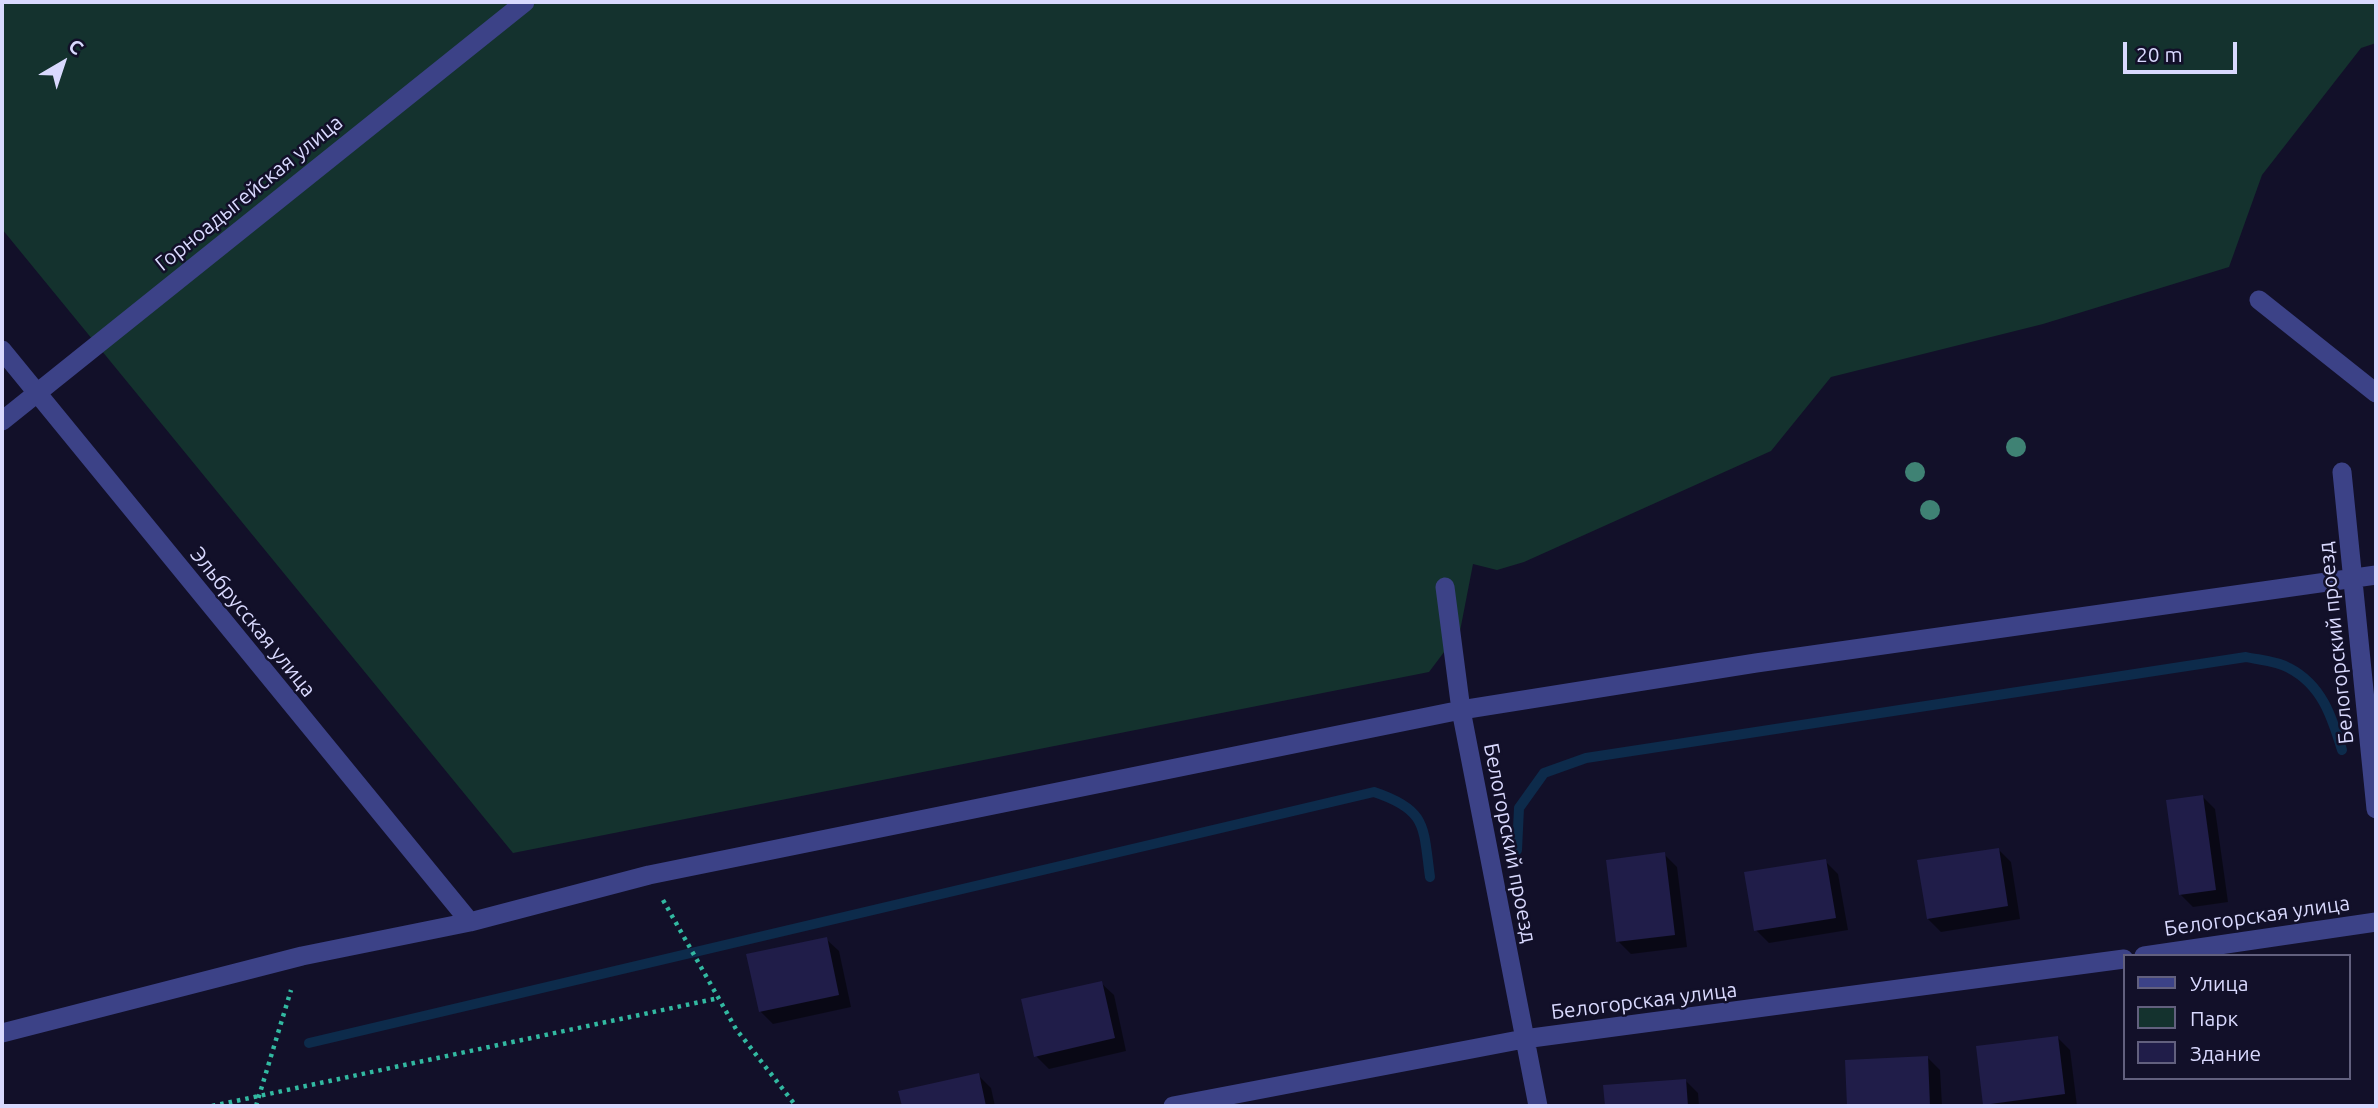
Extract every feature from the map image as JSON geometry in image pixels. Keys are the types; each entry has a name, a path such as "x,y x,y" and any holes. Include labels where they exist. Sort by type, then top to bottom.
{"street":[{"name":"Горноадыгейская улица","path":"2,421 525,2"},
{"path":"2259,300 2376,393"},
{"name":"Эльбрусская улица","path":"2,350 470,922"},
{"name":"Белогорский проезд","path":"2342,472 2376,809"},
{"path":"2,1033 302,956 470,922 649,875 1461,710 1756,663 2376,575"},
{"name":"Белогорский проезд","path":"1445,587 1461,710 1538,1106"},
{"name":"Белогорская улица","path":"2158,954 2376,922"},
{"name":"Белогорская улица","path":"1173,1106 1524,1039 2122,959"}],"path":[{"path":"649,875 736,1029 796,1106"},
{"path":"256,1106 302,956"},
{"path":"212,1106 719,998"}],"green space":[{"path":"2,2 2376,2 2376,43 2361,48 2262,175 2229,267 2043,324 1831,377 1771,451 1524,562 1497,570 1473,564 1460,631 1429,672 513,853 2,229"}],"building":[{"path":"2203,795 2216,890 2179,895 2166,800"},
{"path":"1999,848 2008,906 1927,919 1917,860"},
{"path":"1665,852 1675,935 1616,942 1606,860"},
{"path":"1826,859 1836,918 1754,931 1744,872"},
{"path":"827,937 839,995 759,1012 746,954"},
{"path":"1102,981 1115,1038 1034,1057 1021,999"},
{"path":"2058,1036 2065,1094 1983,1105 1976,1046"},
{"path":"1928,1056 1930,1106 1847,1106 1845,1060"},
{"path":"979,1073 986,1106 902,1106 898,1091"},
{"path":"1686,1079 1688,1106 1605,1106 1603,1085"}],"waterway":[{"path":"1517,850 1519,808 1544,773 1586,758 2246,657 2284,666 2310,683 2330,714 2342,750"},
{"path":"309,1043 1374,792 1405,806 1420,822 1430,877"}]}
